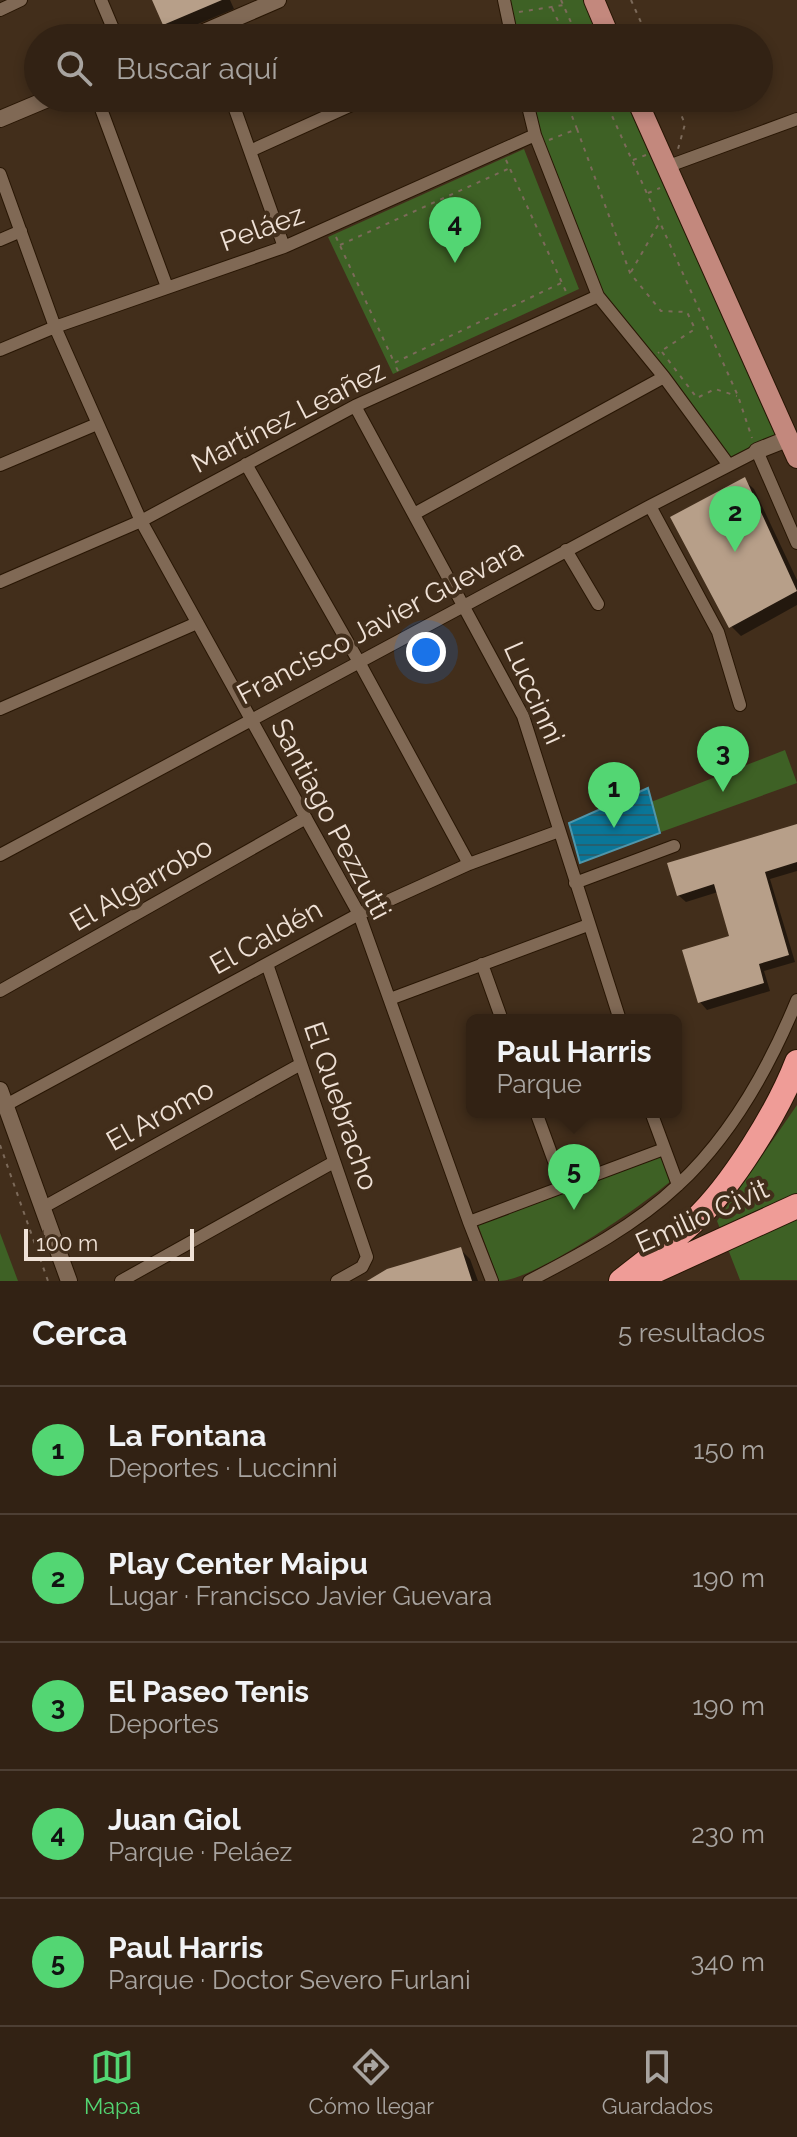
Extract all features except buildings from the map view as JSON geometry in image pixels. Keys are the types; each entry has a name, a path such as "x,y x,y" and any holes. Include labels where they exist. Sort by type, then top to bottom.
{"highway":[{"path":"621,1281 695,1221 730,1179 760,1132 797,1062"},
{"name":"Emilio Civit","path":"633,1281 797,1206"},
{"name":"Emilio Civit","path":"670,1281 797,1222"}],"main road":[{"path":"594,0 604,24"},
{"path":"643,112 670,165 792,448 797,468"}],"street":[{"path":"0,10 21,0"},
{"path":"101,0 111,24"},
{"path":"230,24 278,0"},
{"path":"504,0 507,24"},
{"path":"0,119 24,109"},
{"path":"102,112 167,287"},
{"path":"236,112 284,247"},
{"path":"250,151 336,112"},
{"path":"530,112 537,140 598,296 664,377 728,464"},
{"path":"670,165 797,119"},
{"name":"Peláez","path":"0,350 55,327 284,247 502,152 537,140"},
{"name":"Santiago Pezzutti","path":"0,174 55,327 141,521 359,914 492,1281"},
{"path":"0,240 21,231"},
{"name":"Martínez Leañez","path":"0,582 141,521 355,406 598,296"},
{"path":"414,514 664,377"},
{"name":"Luccinni","path":"355,406 523,716 618,1014"},
{"path":"0,465 97,424"},
{"name":"Francisco Javier Guevara","path":"0,855 728,464 757,451 792,448"},
{"path":"757,451 797,543"},
{"path":"246,464 469,864"},
{"path":"650,506 718,632 740,705"},
{"path":"566,550 598,604"},
{"path":"0,709 197,623"},
{"name":"El Algarrobo","path":"0,991 306,818"},
{"name":"El Caldén","path":"3,1097 267,964 359,914 469,864 559,831"},
{"path":"575,883 674,846"},
{"path":"390,999 588,925"},
{"name":"El Quebracho","path":"267,964 367,1257 366,1262 337,1281"},
{"path":"482,964 500,1014"},
{"path":"529,1281 614,1232 678,1185 700,1163 748,1100 781,1039 797,1000"},
{"name":"El Aromo","path":"42,1208 301,1064"},
{"path":"3,1097 69,1281"},
{"path":"538,1118 563,1186"},
{"path":"653,1118 678,1185"},
{"path":"469,1222 664,1149"},
{"path":"121,1281 334,1162"}],"path":[{"path":"561,0 572,24"},
{"path":"631,0 642,24"},
{"path":"506,15 564,5"},
{"path":"551,7 559,24"},
{"path":"570,112 630,273 661,311 687,312 695,329 650,360"},
{"path":"610,112 738,396 757,451"},
{"path":"670,165 685,124 680,112"},
{"path":"537,140 577,129"},
{"path":"502,152 573,307"},
{"path":"404,384 340,245 510,168"},
{"path":"630,273 659,223"},
{"path":"394,363 561,283"},
{"path":"661,351 697,398 715,389 738,396"},
{"path":"0,1145 48,1281"}],"green space":[{"path":"504,0 594,0 604,24 509,24"},
{"path":"531,112 642,112 787,439 728,464 598,296"},
{"path":"524,149 579,289 393,374 328,237"},
{"path":"785,750 797,783 661,832 651,802"},
{"path":"797,1105 797,1280 740,1280 717,1221"},
{"path":"663,1153 673,1179 659,1191 562,1256 515,1278 499,1281 478,1225"},
{"path":"0,1233 18,1281 0,1281"}],"water":[{"path":"648,788 660,833 580,863 569,823"}],"place":[{"name":"Juan Giol","path":"455,263"},
{"name":"Play Center Maipu","path":"735,552"},
{"name":"El Paseo Tenis","path":"723,792"},
{"name":"La Fontana","path":"614,828"},
{"name":"Paul Harris","path":"574,1210"}]}
